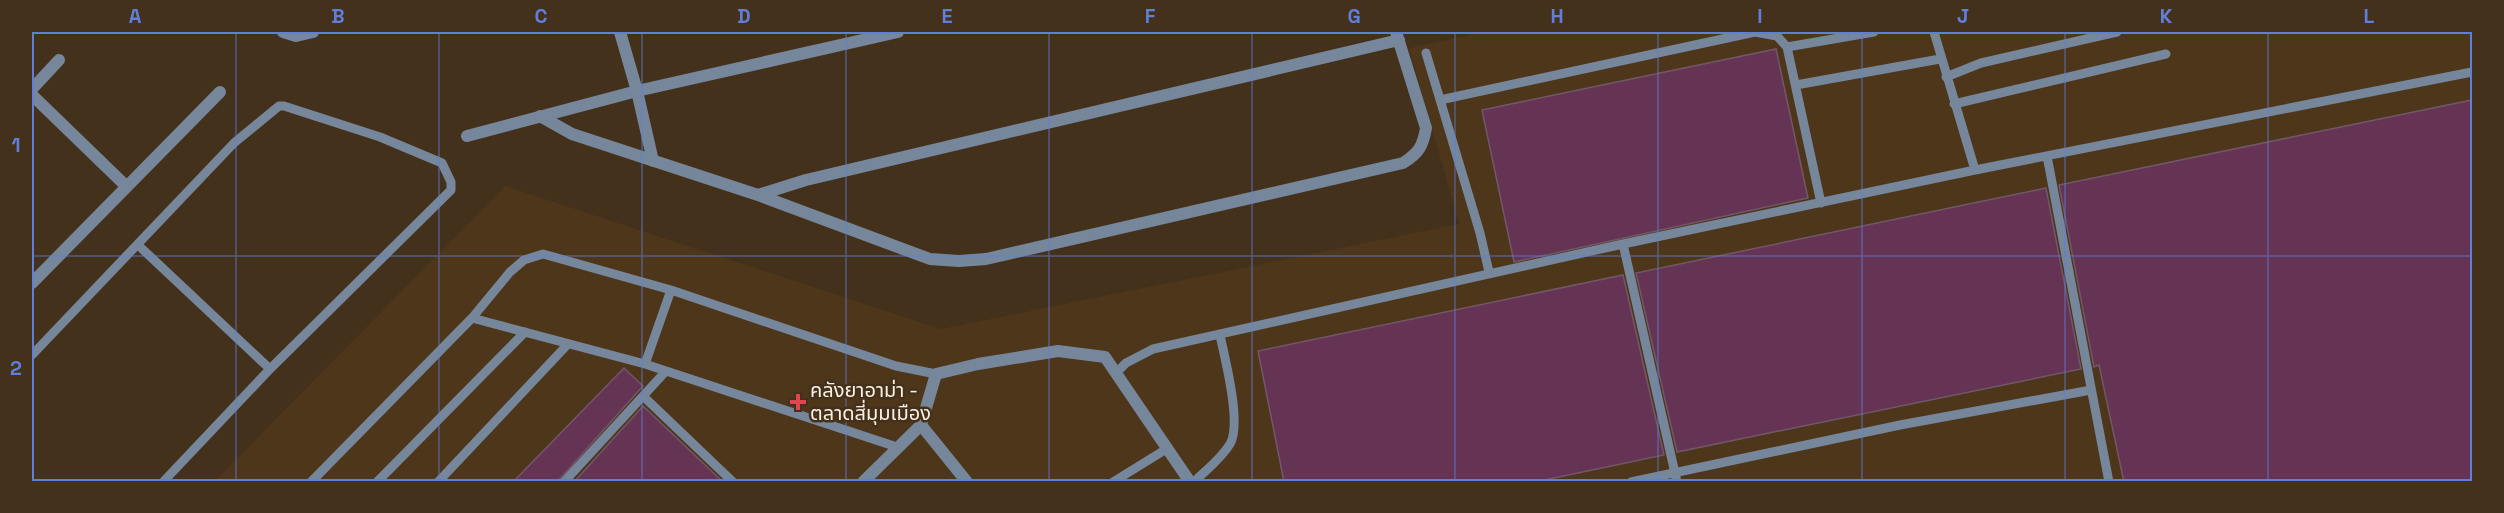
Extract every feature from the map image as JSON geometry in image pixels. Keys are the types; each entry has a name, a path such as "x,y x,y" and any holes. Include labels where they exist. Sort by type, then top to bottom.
{"street":[{"path":"283,32 296,36 313,32"},
{"path":"620,32 637,91 653,161"},
{"path":"467,136 637,91 898,32"},
{"path":"540,116 572,134 758,195 930,259 959,261 986,259 1403,163 1418,154 1424,142 1426,128 1397,35 806,180 758,195"},
{"path":"32,89 59,60"},
{"path":"32,283 220,92"},
{"path":"32,95 126,186"},
{"path":"863,482 921,425 936,374 978,364 1058,351 1105,357 1190,482"},
{"path":"921,425 967,482"}],"lane":[{"path":"1440,100 1755,32 1777,36 1787,48 1821,203"},
{"path":"1787,48 1874,32"},
{"path":"1934,32 1940,59 1976,170"},
{"path":"1946,77 1981,63 2117,32"},
{"path":"1426,53 1480,233 1489,272"},
{"path":"1954,104 2166,54"},
{"path":"1796,85 1940,59"},
{"path":"1116,373 1126,363 1153,349 1489,272 1976,170 2472,72"},
{"path":"32,355 234,143 279,106 380,137 442,163 451,182 451,190 270,369 163,482"},
{"path":"2047,156 2109,482"},
{"path":"1623,244 1676,477"},
{"path":"138,245 270,369"},
{"path":"311,482 472,318 517,266 524,260 543,254 671,290 896,366 936,374"},
{"path":"645,364 671,290"},
{"path":"472,318 645,364 897,447"},
{"path":"378,482 525,332"},
{"path":"1194,482 1220,458 1231,443 1235,425 1220,335"},
{"path":"438,482 568,344"},
{"path":"564,482 666,371"},
{"path":"1631,482 1676,477 1900,425 2091,390"},
{"path":"643,396 733,482"},
{"path":"1113,482 1168,448"}],"shaded area":[{"path":"1484,32 2472,32 2472,481 214,482 505,186 941,329 1459,224 1409,48"}],"building":[{"path":"1776,49 1808,198 1514,262 1482,110"},
{"path":"2472,100 2472,482 2124,482 2099,365 2094,367 2059,185"},
{"path":"2046,188 2081,369 1677,452 1636,273"},
{"path":"1623,275 1664,455 1535,482 1284,482 1258,351"},
{"path":"624,368 643,386 557,482 513,482"},
{"path":"643,406 723,482 574,482"}],"place":[{"name":"คลังยาอาม่า - ตลาดสี่มุมเมือง","path":"798,402"}]}
